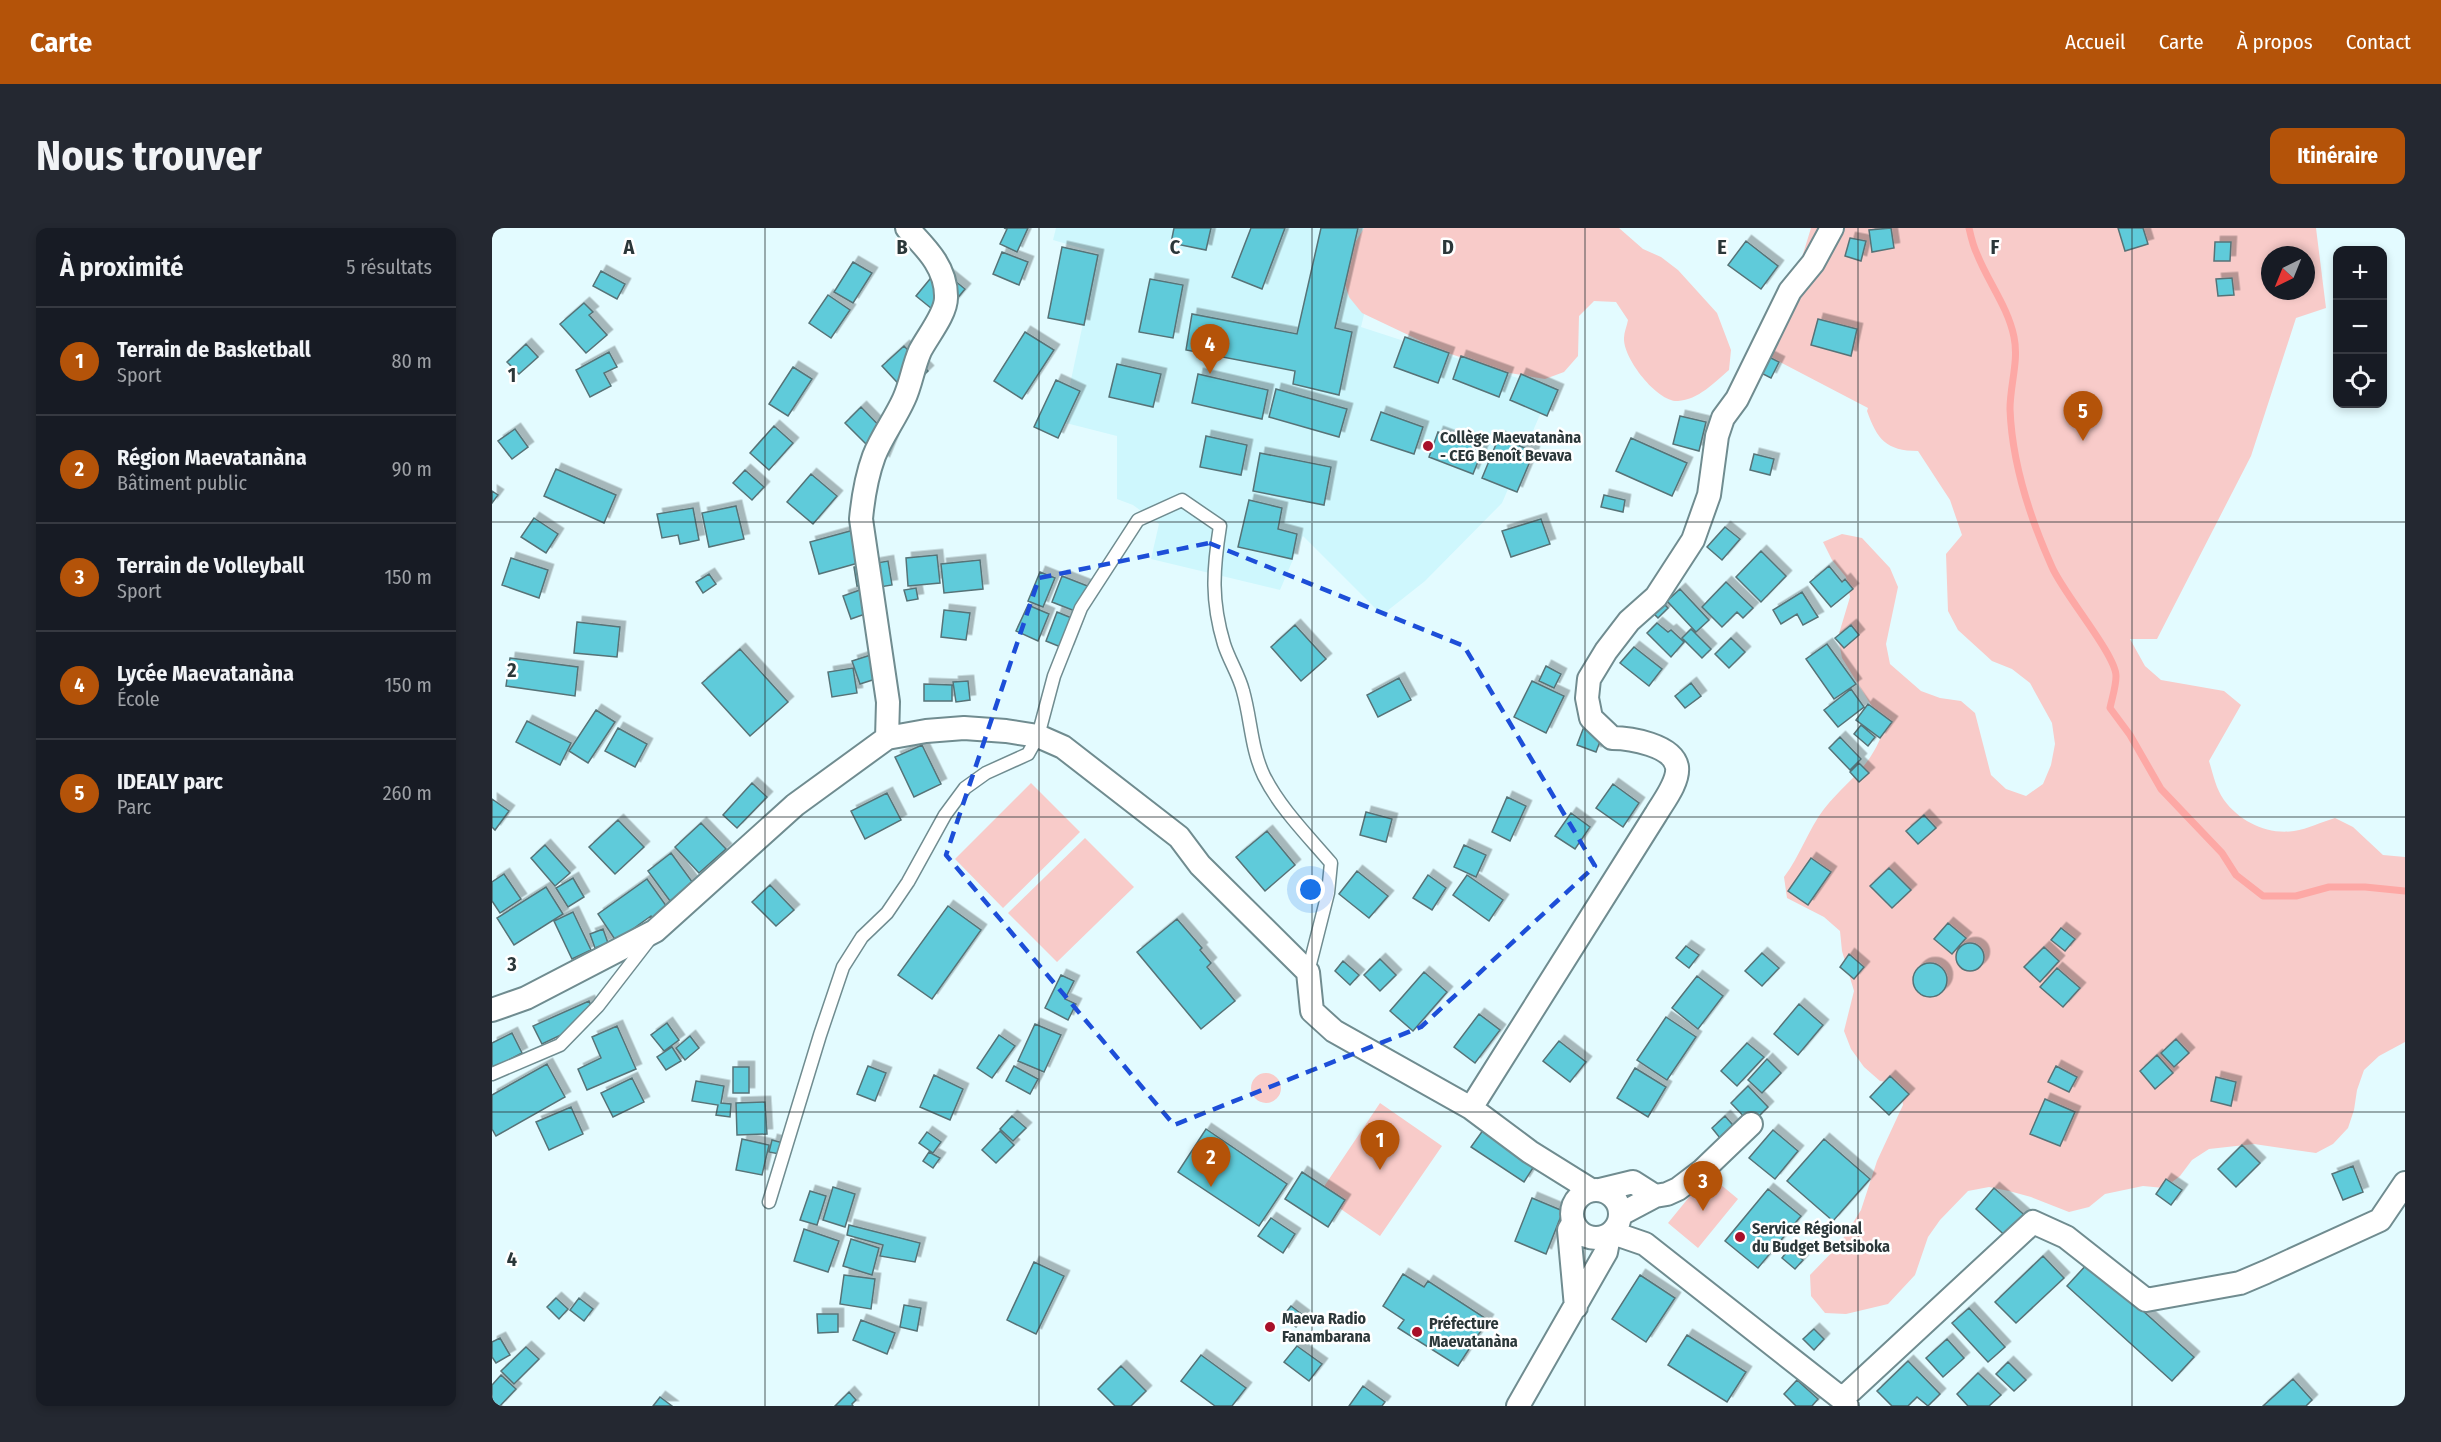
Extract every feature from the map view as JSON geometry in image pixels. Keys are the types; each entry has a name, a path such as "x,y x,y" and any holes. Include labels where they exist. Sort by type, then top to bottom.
{"street":[{"path":"887,738 888,702 861,519 863,500 874,456 896,417 920,351 946,300 944,281 937,263 926,246 907,228"},
{"path":"1471,1107 1674,782 1677,768 1672,756 1642,742 1628,738 1612,738 1591,718 1587,698 1589,679 1606,651 1629,621 1656,597 1693,540 1709,495 1717,436 1723,418 1737,399 1790,291 1812,263 1832,228"},
{"path":"492,1010 526,998 655,932 795,806 887,738 926,731 964,728 1038,736 1063,747 1179,837 1200,865 1308,972 1312,1011 1334,1031 1471,1107 1530,1152 1596,1190 1615,1198 1615,1227 1606,1252 1518,1406"},
{"path":"1530,1152 1573,1215 1584,1236 1593,1239 1615,1227 1655,1196 1678,1189 1703,1170 1751,1124"},
{"path":"1576,1307 1569,1230 1583,1193 1633,1182 1655,1196"},
{"path":"1615,1227 1645,1244 1844,1403 2033,1222 2066,1237 2146,1300 2240,1283 2276,1268 2380,1220 2405,1183"}],"lane":[{"path":"769,1202 843,967 862,937 887,913 908,882 945,815 965,788 986,772 1028,754 1038,736 1054,676 1082,608 1138,520 1182,500 1220,526 1214,561 1214,601 1224,645 1243,691 1251,735 1264,775 1281,803 1331,863 1329,893 1308,972"},
{"path":"492,1074 560,1045 598,1006 655,932"}],"highlighted area":[{"path":"1209,543 1464,646 1595,866 1421,1027 1174,1125 946,855 1039,578"}],"shaded area":[{"path":"1056,228 1385,228 1361,327 1551,389 1502,503 1425,581 1382,615 1303,536 1280,590 1151,559 1159,524 1133,505 1117,499 1117,436 1062,422 1098,253 1053,240"},
{"path":"1364,228 1619,228 1643,249 1661,257 1678,270 1717,313 1731,350 1729,370 1706,390 1685,400 1670,399 1661,394 1651,387 1629,356 1624,338 1628,320 1616,302 1594,301 1579,316 1578,356 1564,372 1545,379 1504,372 1442,351 1362,313 1349,297 1343,278 1346,258"},
{"path":"1811,228 2316,228 2326,308 2296,318 2251,456 2157,639 2130,639 2145,666 2161,680 2224,691 2241,705 2209,761 2221,796 2238,815 2265,829 2284,832 2304,829 2335,818 2353,827 2383,855 2405,857 2405,1042 2379,1056 2364,1070 2348,1128 2333,1144 2316,1153 2254,1144 2209,1149 2192,1160 2180,1176 2164,1188 2143,1186 2105,1194 2089,1207 2069,1212 2009,1191 1989,1187 1968,1191 1940,1220 1928,1237 1915,1275 1888,1304 1846,1314 1825,1313 1811,1296 1810,1275 1839,1245 1861,1210 1877,1161 1903,1105 1900,1084 1880,1081 1864,1067 1851,1049 1844,1031 1854,991 1842,951 1840,931 1824,917 1787,898 1784,877 1818,817 1864,766 1883,732 1876,713 1842,658 1838,637 1850,597 1846,577 1832,560 1823,542 1842,534 1862,538 1890,568 1898,587 1886,644 1890,664 1921,691 1940,698 1961,701 1975,713 1991,775 2006,789 2026,796 2043,784 2051,765 2055,744 2052,723 2030,683 2012,669 1992,661 1958,630 1948,611 1946,554 1962,535 1950,500 1918,451 1890,446 1879,436 1867,411 1868,408 1757,350 1795,280"},
{"path":"1031,783 1080,832 1003,908 955,859"},
{"path":"1085,838 1134,887 1057,962 1008,913"},
{"path":"1266,1073 1277,1077 1281,1088 1277,1099 1266,1103 1255,1099 1251,1088 1255,1077"},
{"path":"1380,1103 1442,1146 1380,1236 1319,1194"},
{"path":"1708,1174 1738,1199 1698,1248 1668,1223"}],"building":[{"path":"1004,228 1028,228 1017,252 1000,244 1007,229"},
{"path":"1174,228 1211,228 1206,250 1171,243"},
{"path":"1251,228 1285,228 1262,289 1232,277"},
{"path":"1321,228 1358,228 1335,328 1352,332 1339,395 1293,384 1295,371 1186,350 1192,314 1297,334"},
{"path":"1891,228 1894,248 1872,252 1869,230"},
{"path":"2118,228 2143,228 2148,244 2125,251"},
{"path":"1850,238 1866,241 1861,261 1845,256"},
{"path":"1746,241 1778,266 1761,289 1728,265"},
{"path":"2215,242 2231,242 2230,261 2214,261"},
{"path":"1062,247 1098,255 1084,325 1048,318"},
{"path":"1002,252 1028,262 1019,285 993,274"},
{"path":"853,262 872,273 853,303 834,292"},
{"path":"939,268 965,289 942,317 916,296"},
{"path":"601,271 625,284 617,299 593,286"},
{"path":"2232,278 2234,295 2218,296 2216,279"},
{"path":"1150,279 1183,285 1173,338 1139,332"},
{"path":"828,295 850,310 831,338 809,323"},
{"path":"584,303 593,312 589,315 607,335 586,353 560,324"},
{"path":"1818,319 1857,329 1851,356 1811,345"},
{"path":"1025,332 1054,350 1022,399 994,381"},
{"path":"1405,337 1449,353 1438,383 1394,367"},
{"path":"526,344 538,357 519,374 507,362"},
{"path":"904,346 928,371 906,392 882,366"},
{"path":"609,352 617,367 604,373 611,386 590,397 576,370"},
{"path":"1461,356 1508,373 1499,397 1453,379"},
{"path":"1767,356 1779,362 1771,378 1759,372"},
{"path":"1117,364 1161,374 1153,407 1109,397"},
{"path":"793,367 812,379 788,416 769,404"},
{"path":"1198,374 1268,390 1262,419 1192,403"},
{"path":"1521,374 1558,390 1547,416 1510,400"},
{"path":"1056,380 1080,391 1058,438 1034,427"},
{"path":"1276,389 1347,409 1339,437 1269,417"},
{"path":"861,407 893,440 884,462 845,423"},
{"path":"1381,412 1423,427 1414,454 1371,440"},
{"path":"1680,416 1706,422 1699,451 1673,444"},
{"path":"774,426 793,443 769,470 750,453"},
{"path":"515,429 528,447 512,459 498,441"},
{"path":"1438,432 1483,449 1473,474 1429,457"},
{"path":"1206,436 1247,445 1241,475 1200,467"},
{"path":"1499,437 1534,452 1517,492 1482,478"},
{"path":"1631,438 1687,463 1672,496 1616,471"},
{"path":"1260,453 1331,467 1324,505 1253,491"},
{"path":"1754,454 1774,459 1770,475 1750,470"},
{"path":"556,469 616,495 604,523 544,496"},
{"path":"745,470 764,487 752,500 733,483"},
{"path":"811,474 837,496 813,524 787,502"},
{"path":"492,491 498,495 492,503"},
{"path":"1604,495 1625,500 1623,512 1601,507"},
{"path":"1249,500 1282,508 1278,529 1297,534 1292,559 1238,547"},
{"path":"736,506 744,539 709,547 702,513"},
{"path":"693,508 699,540 680,544 678,535 662,538 657,514"},
{"path":"534,518 558,534 546,553 521,537"},
{"path":"1541,519 1550,544 1511,557 1502,531"},
{"path":"1725,527 1740,539 1722,560 1707,547"},
{"path":"861,528 869,560 819,574 810,542"},
{"path":"1761,551 1786,576 1761,602 1736,577"},
{"path":"937,555 940,583 908,586 906,558"},
{"path":"511,558 548,570 539,598 502,585"},
{"path":"980,560 983,589 944,593 941,564"},
{"path":"888,561 892,585 874,588 873,583 857,586 854,567"},
{"path":"1829,566 1842,582 1845,579 1853,589 1831,607 1810,582"},
{"path":"1040,572 1055,578 1043,607 1028,601"},
{"path":"709,574 716,584 703,593 696,582"},
{"path":"1062,576 1090,587 1080,613 1052,602"},
{"path":"1726,582 1753,608 1743,618 1737,612 1722,627 1702,607"},
{"path":"871,586 879,609 851,619 843,596"},
{"path":"916,588 918,599 907,601 904,590"},
{"path":"1680,589 1709,620 1696,632 1667,601"},
{"path":"1802,592 1818,617 1803,625 1797,614 1781,624 1773,610"},
{"path":"1659,599 1668,608 1658,618 1649,609"},
{"path":"1028,605 1049,614 1038,641 1016,631"},
{"path":"944,610 970,613 966,640 941,637"},
{"path":"1057,612 1079,621 1068,650 1046,641"},
{"path":"577,622 620,627 617,657 574,653"},
{"path":"1657,623 1668,632 1671,630 1684,642 1671,657 1647,633"},
{"path":"1295,625 1326,659 1301,681 1271,647"},
{"path":"1851,625 1859,635 1844,648 1835,638"},
{"path":"1691,629 1711,649 1702,658 1682,638"},
{"path":"1731,638 1745,652 1729,668 1715,654"},
{"path":"1827,644 1856,684 1834,699 1806,659"},
{"path":"1634,647 1662,669 1649,686 1620,663"},
{"path":"740,649 788,702 750,736 702,683"},
{"path":"880,652 888,675 860,684 852,661"},
{"path":"510,658 578,667 575,696 506,686"},
{"path":"1546,666 1561,674 1554,688 1539,681"},
{"path":"853,668 857,693 832,697 828,672"},
{"path":"1399,678 1411,700 1378,717 1367,695"},
{"path":"968,681 970,700 956,702 953,682"},
{"path":"1532,681 1564,696 1546,733 1514,717"},
{"path":"1691,683 1701,696 1685,708 1675,696"},
{"path":"924,684 952,685 952,701 924,701"},
{"path":"1851,689 1864,707 1838,727 1824,710"},
{"path":"1868,704 1892,722 1880,738 1856,720"},
{"path":"596,710 615,722 588,763 569,751"},
{"path":"527,721 571,743 560,765 516,742"},
{"path":"1585,724 1604,731 1596,752 1577,745"},
{"path":"1861,725 1875,737 1868,746 1854,734"},
{"path":"618,728 647,744 635,767 605,751"},
{"path":"1840,737 1861,759 1850,770 1829,748"},
{"path":"922,745 941,784 914,797 895,757"},
{"path":"1859,763 1869,773 1859,782 1850,772"},
{"path":"752,783 767,797 737,828 723,815"},
{"path":"1613,784 1639,803 1623,827 1596,808"},
{"path":"887,793 901,820 865,839 851,811"},
{"path":"1507,797 1526,806 1510,841 1492,832"},
{"path":"492,799 509,811 495,830 492,827"},
{"path":"1366,812 1392,819 1386,842 1360,835"},
{"path":"1571,813 1590,827 1575,849 1555,836"},
{"path":"1924,815 1936,828 1918,844 1906,831"},
{"path":"618,820 644,847 615,874 589,847"},
{"path":"701,823 726,849 699,873 675,847"},
{"path":"1267,831 1295,865 1265,891 1236,857"},
{"path":"545,845 570,873 555,886 531,858"},
{"path":"1464,845 1486,855 1476,877 1454,867"},
{"path":"671,853 693,883 670,901 648,871"},
{"path":"1811,858 1831,872 1808,905 1788,891"},
{"path":"1889,868 1911,890 1892,908 1870,886"},
{"path":"1357,871 1388,896 1369,918 1339,894"},
{"path":"504,874 521,899 500,913 492,901 492,882"},
{"path":"1428,875 1446,888 1432,910 1413,898"},
{"path":"1467,875 1503,900 1489,921 1453,895"},
{"path":"573,878 584,897 568,907 556,888"},
{"path":"647,879 672,914 657,925 651,916 616,941 598,914"},
{"path":"770,885 794,910 776,926 752,902"},
{"path":"546,887 563,914 514,945 497,918"},
{"path":"948,906 981,930 932,999 898,975"},
{"path":"573,912 591,950 572,959 554,921"},
{"path":"1177,919 1202,948 1200,950 1211,963 1207,967 1235,1001 1201,1029 1137,952"},
{"path":"1948,923 1966,938 1952,954 1934,939"},
{"path":"2061,928 2075,939 2065,951 2051,940"},
{"path":"603,929 608,943 595,948 590,934"},
{"path":"1970,943 1980,947 1984,957 1980,967 1970,971 1960,967 1956,957 1960,947"},
{"path":"1686,946 1699,955 1689,968 1676,958"},
{"path":"2044,947 2059,961 2040,982 2024,967"},
{"path":"1762,953 1779,968 1762,986 1745,971"},
{"path":"1849,954 1864,967 1854,979 1840,967"},
{"path":"1380,959 1396,975 1380,991 1364,975"},
{"path":"1343,961 1359,975 1350,985 1335,971"},
{"path":"1930,963 1942,968 1947,980 1942,992 1930,997 1918,992 1913,980 1918,968"},
{"path":"2057,968 2080,988 2063,1007 2040,987"},
{"path":"1424,972 1447,992 1413,1031 1390,1011"},
{"path":"1061,975 1074,981 1065,999 1076,1004 1068,1020 1045,1008"},
{"path":"1697,976 1723,996 1698,1029 1672,1008"},
{"path":"589,1001 593,1010 580,1016 584,1024 542,1044 533,1026"},
{"path":"1799,1004 1823,1025 1798,1055 1774,1034"},
{"path":"1479,1014 1500,1030 1475,1063 1454,1047"},
{"path":"1666,1017 1696,1037 1667,1080 1637,1060"},
{"path":"667,1023 679,1040 664,1051 651,1035"},
{"path":"1035,1024 1061,1035 1044,1072 1018,1061"},
{"path":"617,1026 636,1069 587,1090 578,1069 601,1058 592,1037"},
{"path":"512,1033 522,1053 492,1069 492,1043"},
{"path":"999,1035 1015,1046 992,1078 977,1068"},
{"path":"690,1036 699,1048 685,1060 676,1048"},
{"path":"2176,1039 2189,1053 2174,1067 2161,1053"},
{"path":"1559,1041 1586,1062 1570,1082 1543,1061"},
{"path":"1747,1043 1764,1057 1737,1086 1721,1071"},
{"path":"672,1047 681,1061 666,1070 657,1057"},
{"path":"2157,1055 2173,1073 2155,1089 2140,1071"},
{"path":"1767,1059 1781,1073 1762,1093 1748,1080"},
{"path":"547,1064 565,1097 496,1136 492,1129 492,1095"},
{"path":"868,1066 886,1073 875,1101 857,1094"},
{"path":"1014,1066 1038,1079 1030,1094 1006,1081"},
{"path":"2056,1066 2077,1077 2069,1092 2048,1082"},
{"path":"733,1067 749,1067 749,1093 733,1093"},
{"path":"1635,1068 1666,1087 1648,1117 1617,1098"},
{"path":"934,1075 963,1089 950,1120 920,1107"},
{"path":"1890,1076 1909,1094 1889,1115 1870,1097"},
{"path":"2216,1077 2236,1082 2231,1106 2211,1101"},
{"path":"632,1078 644,1102 613,1117 601,1093"},
{"path":"696,1081 724,1086 721,1103 731,1104 730,1117 716,1115 718,1105 692,1101"},
{"path":"1748,1086 1768,1107 1751,1124 1731,1103"},
{"path":"2045,1099 2075,1112 2060,1146 2030,1134"},
{"path":"765,1102 767,1134 737,1135 736,1103"},
{"path":"571,1107 583,1134 549,1150 536,1122"},
{"path":"1012,1116 1026,1128 1013,1141 1000,1129"},
{"path":"1725,1116 1738,1131 1724,1143 1712,1128"},
{"path":"1486,1126 1538,1160 1524,1182 1471,1147"},
{"path":"1206,1129 1287,1184 1259,1226 1178,1172"},
{"path":"1773,1130 1798,1151 1775,1179 1749,1158"},
{"path":"1000,1131 1014,1145 996,1163 982,1150"},
{"path":"927,1132 941,1142 933,1153 919,1143"},
{"path":"742,1139 769,1145 762,1175 736,1170"},
{"path":"1824,1139 1870,1179 1833,1221 1787,1181"},
{"path":"772,1140 787,1144 784,1155 769,1152"},
{"path":"2242,1145 2260,1163 2236,1187 2218,1169"},
{"path":"929,1152 940,1158 933,1168 923,1161"},
{"path":"2353,1166 2363,1192 2343,1200 2332,1174"},
{"path":"1302,1172 1345,1200 1328,1227 1285,1199"},
{"path":"2166,1179 2182,1190 2171,1205 2156,1194"},
{"path":"833,1187 855,1194 845,1227 823,1220"},
{"path":"1994,1188 2030,1220 2011,1241 1976,1209"},
{"path":"1768,1189 1801,1216 1758,1268 1725,1241"},
{"path":"810,1191 826,1196 817,1225 800,1220"},
{"path":"1532,1198 1563,1211 1546,1254 1515,1241"},
{"path":"1271,1218 1295,1234 1283,1253 1258,1236"},
{"path":"849,1225 920,1243 915,1262 880,1256 883,1245 847,1235"},
{"path":"804,1229 839,1241 828,1272 794,1261"},
{"path":"851,1239 879,1248 872,1275 843,1266"},
{"path":"1789,1249 1803,1260 1795,1269 1782,1258"},
{"path":"2043,1256 2064,1278 2016,1323 1995,1302"},
{"path":"1034,1262 1064,1276 1036,1334 1007,1320"},
{"path":"2089,1262 2194,1357 2172,1381 2067,1286"},
{"path":"1403,1274 1424,1287 1428,1281 1488,1320 1458,1366 1398,1328 1404,1320 1383,1306"},
{"path":"844,1275 875,1279 871,1309 840,1304"},
{"path":"1640,1275 1675,1298 1646,1342 1612,1319"},
{"path":"556,1298 568,1309 559,1319 547,1307"},
{"path":"579,1298 593,1309 584,1321 570,1310"},
{"path":"904,1305 921,1308 917,1331 900,1327"},
{"path":"1291,1306 1304,1316 1296,1327 1283,1316"},
{"path":"1969,1308 2005,1347 1988,1362 1952,1323"},
{"path":"817,1314 838,1314 838,1332 818,1333"},
{"path":"861,1320 895,1333 887,1354 853,1340"},
{"path":"1814,1329 1824,1339 1814,1350 1803,1339"},
{"path":"1687,1335 1746,1372 1727,1402 1668,1365"},
{"path":"500,1338 510,1355 496,1363 492,1357 492,1342"},
{"path":"1947,1339 1964,1358 1943,1377 1926,1358"},
{"path":"1297,1346 1322,1364 1309,1381 1284,1362"},
{"path":"526,1347 539,1359 514,1384 501,1371"},
{"path":"1201,1355 1246,1388 1232,1406 1215,1406 1181,1381"},
{"path":"1908,1361 1940,1394 1928,1406 1917,1397 1908,1406 1892,1406 1877,1391"},
{"path":"2008,1362 2026,1380 2014,1391 1996,1374"},
{"path":"1121,1366 1146,1391 1131,1406 1115,1406 1098,1389"},
{"path":"1978,1373 2001,1395 1989,1406 1968,1406 1957,1394"},
{"path":"501,1375 516,1389 500,1406 492,1406 492,1385"},
{"path":"2293,1379 2312,1400 2306,1406 2263,1406"},
{"path":"1797,1380 1818,1399 1812,1406 1796,1406 1784,1394"},
{"path":"1363,1386 1385,1402 1382,1406 1349,1406"},
{"path":"849,1392 856,1400 853,1406 835,1406"},
{"path":"660,1397 672,1406 653,1406"}],"waterway":[{"path":"1969,228 1976,251 2003,305 2014,337 2015,364 2010,400 2011,429 2018,470 2030,510 2052,567 2114,666 2116,680 2110,708 2130,735 2161,789 2222,853 2236,875 2263,896 2296,896 2329,887 2365,887 2405,891"}],"place":[{"name":"Lycée Maevatanàna","path":"1210,374"},
{"name":"IDEALY parc","path":"2083,441"},
{"name":"Collège Maevatanàna - CEG Benoît Bevava","path":"1428,446"},
{"name":"Terrain de Basketball","path":"1380,1170"},
{"name":"Région Maevatanàna","path":"1211,1187"},
{"name":"Terrain de Volleyball","path":"1703,1211"},
{"name":"Service Régional du Budget Betsiboka","path":"1740,1237"},
{"name":"Maeva Radio Fanambarana","path":"1270,1327"},
{"name":"Préfecture Maevatanàna","path":"1417,1332"}]}
